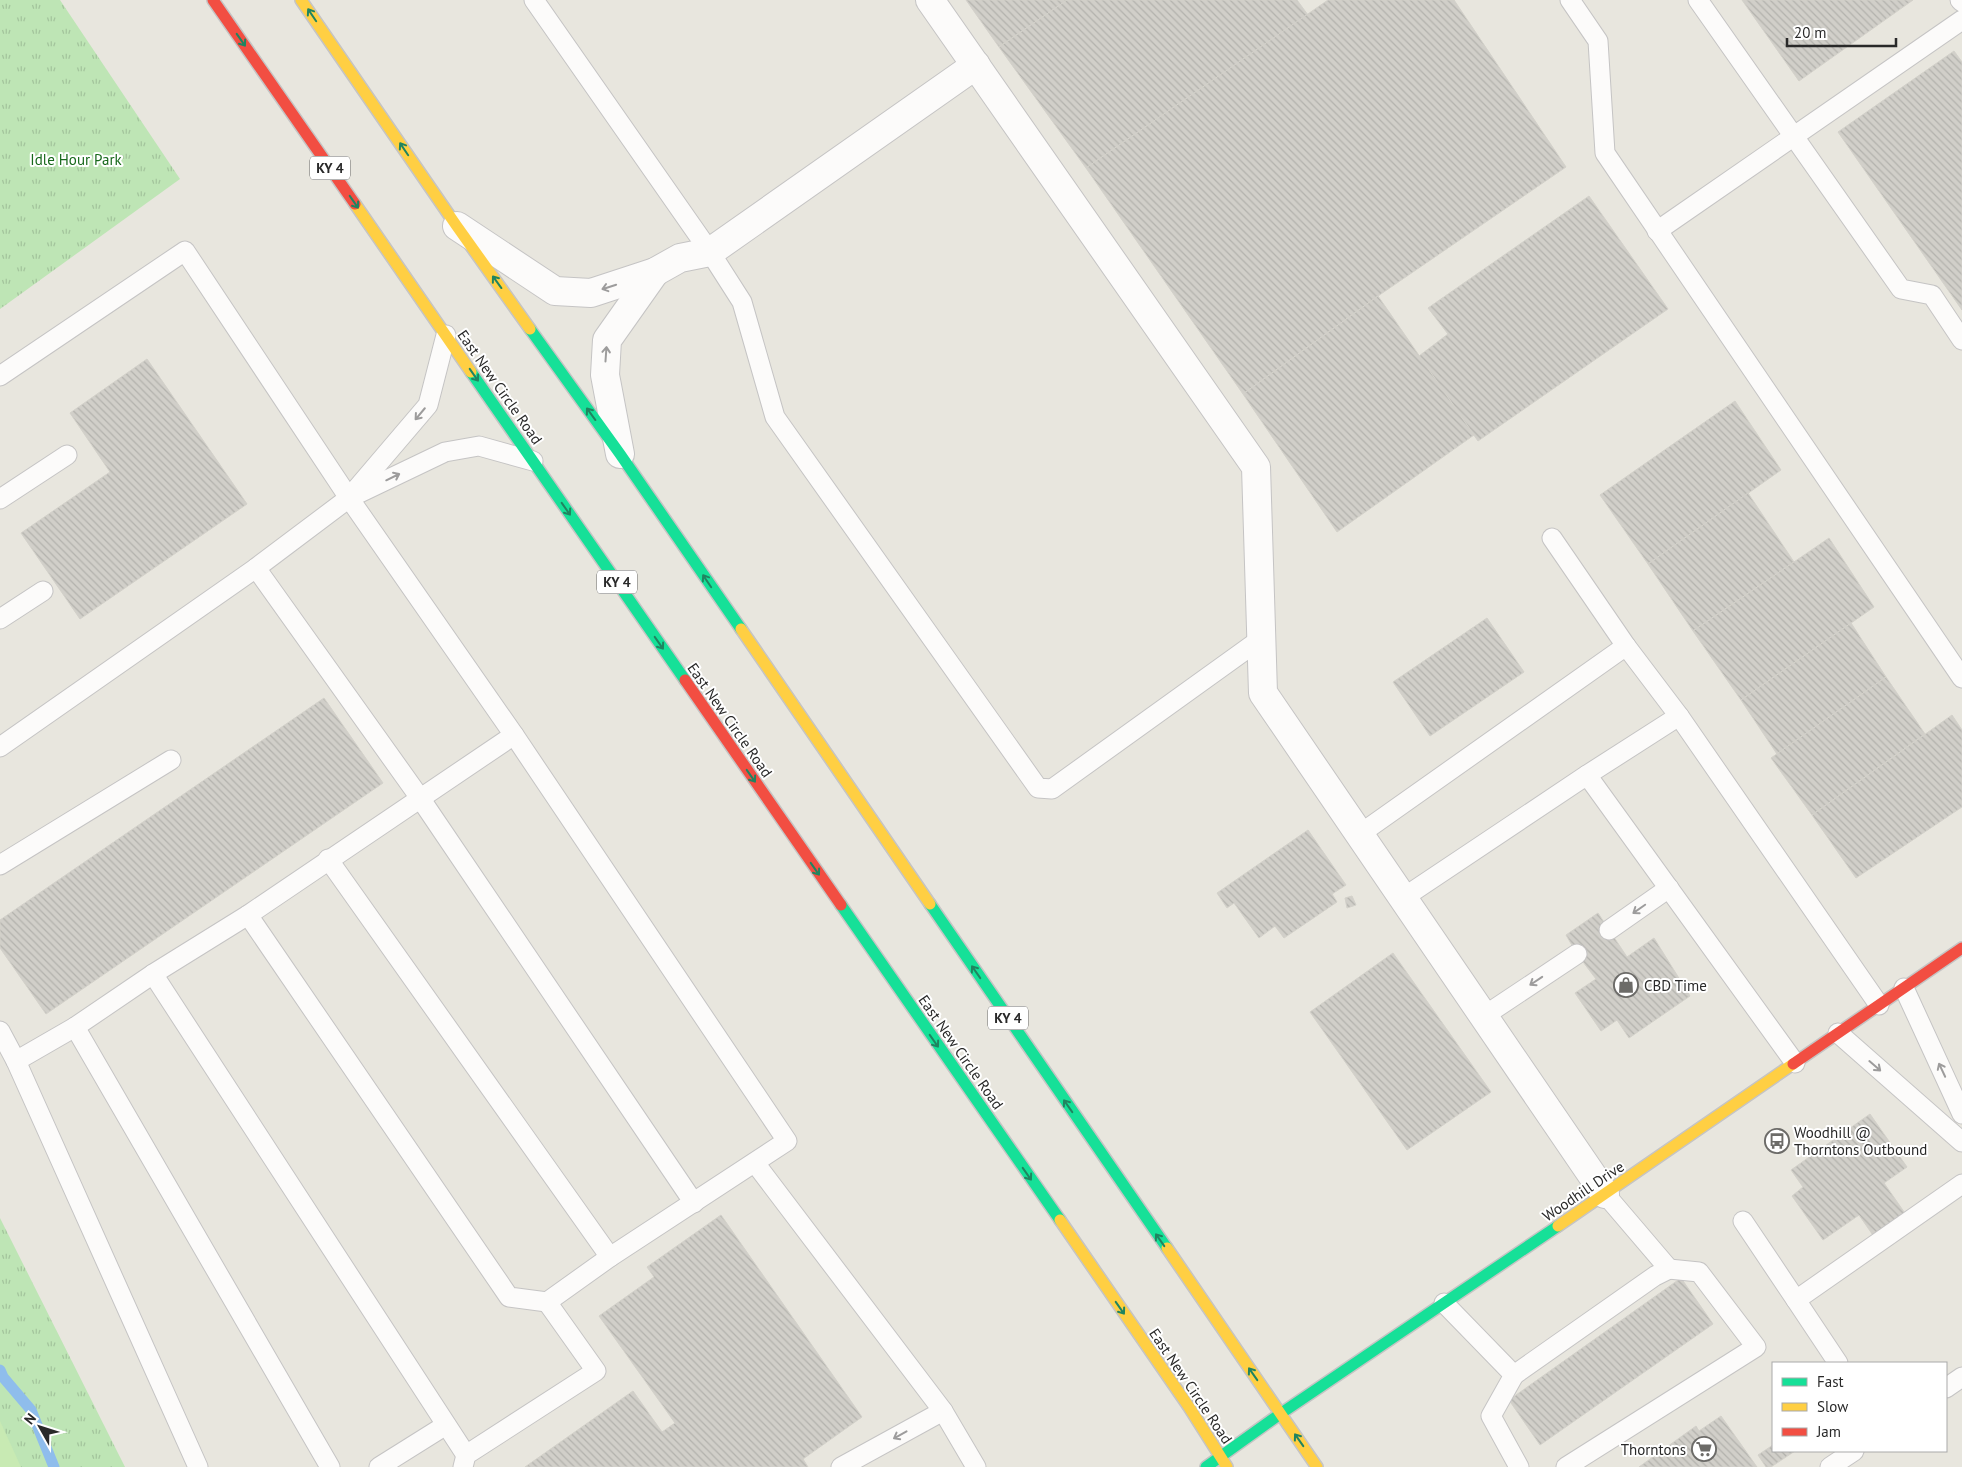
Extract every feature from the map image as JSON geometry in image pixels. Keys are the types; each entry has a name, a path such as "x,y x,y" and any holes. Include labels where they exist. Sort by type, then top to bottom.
{"main road":[{"name":"East New Circle Road","path":"213,0 1189,1407 1220,1457"},
{"name":"KY 4","path":"302,0 456,226 620,454 1318,1467"},
{"name":"Woodhill Drive","path":"1206,1467 1280,1414 1605,1194 1962,948"},
{"name":"KY 4","path":"1220,1457 1228,1467"}],"street":[{"path":"930,0 1256,467 1264,693 1605,1194"},
{"path":"456,226 556,291 591,293 656,272 680,258 710,252 976,64"},
{"path":"620,454 605,375 608,340 656,272"}],"lane":[{"path":"534,0 710,252 742,302 775,417 1038,788 1052,789 1262,638"},
{"path":"1570,0 1598,40 1605,153 1962,678"},
{"path":"1698,0 1792,137 1901,290 1932,295 1962,340"},
{"path":"1657,230 1962,20"},
{"path":"0,376 185,251 349,498 514,735 787,1142 610,1257 547,1302 509,1297 248,915"},
{"path":"349,498 428,405 446,335"},
{"path":"0,747 256,568 349,498 445,452 479,446 533,461"},
{"path":"0,499 67,455"},
{"path":"1552,538 1626,646 1679,716 1879,1005"},
{"path":"256,568 420,798 694,1203"},
{"path":"0,619 43,591"},
{"path":"1360,834 1626,646"},
{"path":"1403,898 1679,716"},
{"path":"16,1061 75,1027 153,974 248,915 328,859 514,735"},
{"path":"0,865 171,760"},
{"path":"1588,775 1795,1063"},
{"path":"328,859 610,1257"},
{"path":"1609,930 1668,888"},
{"path":"1484,1016 1577,954"},
{"path":"153,974 446,1425 465,1461 596,1371 547,1302"},
{"path":"1904,988 1962,1114"},
{"path":"75,1027 330,1467"},
{"path":"0,1031 16,1061 198,1467"},
{"path":"1838,1033 1962,1142"},
{"path":"756,1163 943,1411 971,1464"},
{"path":"1796,1300 1962,1184"},
{"path":"1605,1194 1669,1269"},
{"path":"1743,1221 1837,1362"},
{"path":"1519,1467 1491,1416 1514,1375 1655,1276 1669,1269 1699,1272 1756,1347 1566,1467"},
{"path":"1444,1303 1514,1375"},
{"path":"1947,1387 1962,1377"},
{"path":"840,1467 943,1411"},
{"path":"379,1467 446,1425"},
{"path":"1830,1467 1852,1452"}],"green space":[{"name":"Idle Hour Park","path":"0,0 60,0 180,179 0,309"},
{"path":"0,1218 125,1467 0,1467"},
{"path":"0,1421 21,1467 0,1467"}],"building":[{"path":"966,0 1067,0 999,47"},
{"path":"1067,0 1297,0 1308,15 1086,168 999,47"},
{"path":"1328,0 1454,0 1566,167 1378,296 1243,394 1086,168"},
{"path":"1742,0 1913,0 1799,81"},
{"path":"1954,51 1962,62 1962,310 1838,132"},
{"path":"1589,196 1668,309 1478,441 1419,356 1448,334 1428,308"},
{"path":"1378,296 1474,435 1337,532 1243,394"},
{"path":"147,359 247,504 80,619 21,533 110,472 70,413"},
{"path":"1735,401 1781,470 1648,564 1600,495"},
{"path":"1748,493 1794,562 1693,631 1648,564"},
{"path":"1829,538 1874,607 1741,700 1693,631"},
{"path":"1487,618 1524,672 1430,736 1393,682"},
{"path":"1851,623 1886,677 1777,754 1741,700"},
{"path":"1886,677 1925,734 1812,815 1771,758"},
{"path":"324,698 383,783 46,1014 0,948 0,920"},
{"path":"1952,715 1962,730 1962,807 1856,878 1812,815"},
{"path":"1308,830 1346,885 1332,894 1337,902 1284,938 1275,926 1259,938 1234,903 1227,908 1217,893"},
{"path":"1352,896 1356,905 1347,908 1345,898"},
{"path":"1598,913 1627,957 1654,938 1690,996 1629,1038 1617,1020 1601,1031 1575,993 1596,979 1577,954 1566,935"},
{"path":"1393,953 1491,1092 1407,1150 1310,1012"},
{"path":"1870,1114 1907,1167 1884,1183 1909,1219 1877,1241 1859,1215 1823,1240 1792,1196 1803,1187 1791,1170"},
{"path":"721,1215 862,1417 803,1459 808,1467 525,1467 633,1391 662,1432 675,1423 599,1316 654,1277 647,1267"},
{"name":"Thorntons","path":"1681,1278 1713,1324 1540,1445 1509,1400"},
{"name":"Thorntons","path":"1721,1416 1757,1467 1639,1467 1696,1426 1699,1431"},
{"path":"1772,1446 1772,1452 1794,1452 1771,1467 1766,1467 1758,1455"}],"waterway":[{"path":"0,1370 3,1377 31,1410 54,1467"}],"traffic: fast":[{"path":"530,329 620,454 741,629"},
{"path":"471,372 685,680"},
{"path":"930,904 1167,1248"},
{"path":"841,905 1060,1220"},
{"path":"1206,1467 1280,1414 1558,1226"}],"traffic: slow":[{"path":"301,0 530,329"},
{"path":"355,204 471,372"},
{"path":"741,629 930,904"},
{"path":"1558,1226 1793,1064"},
{"path":"1060,1220 1189,1407 1227,1467"},
{"path":"1167,1248 1317,1467"}],"traffic: jam":[{"path":"213,0 355,204"},
{"path":"685,680 841,905"},
{"path":"1793,1064 1962,948"}],"place":[{"name":"CBD Time","path":"1626,985"},
{"name":"Woodhill @ Thorntons Outbound","path":"1777,1141"},
{"name":"Thorntons","path":"1704,1449"}]}
